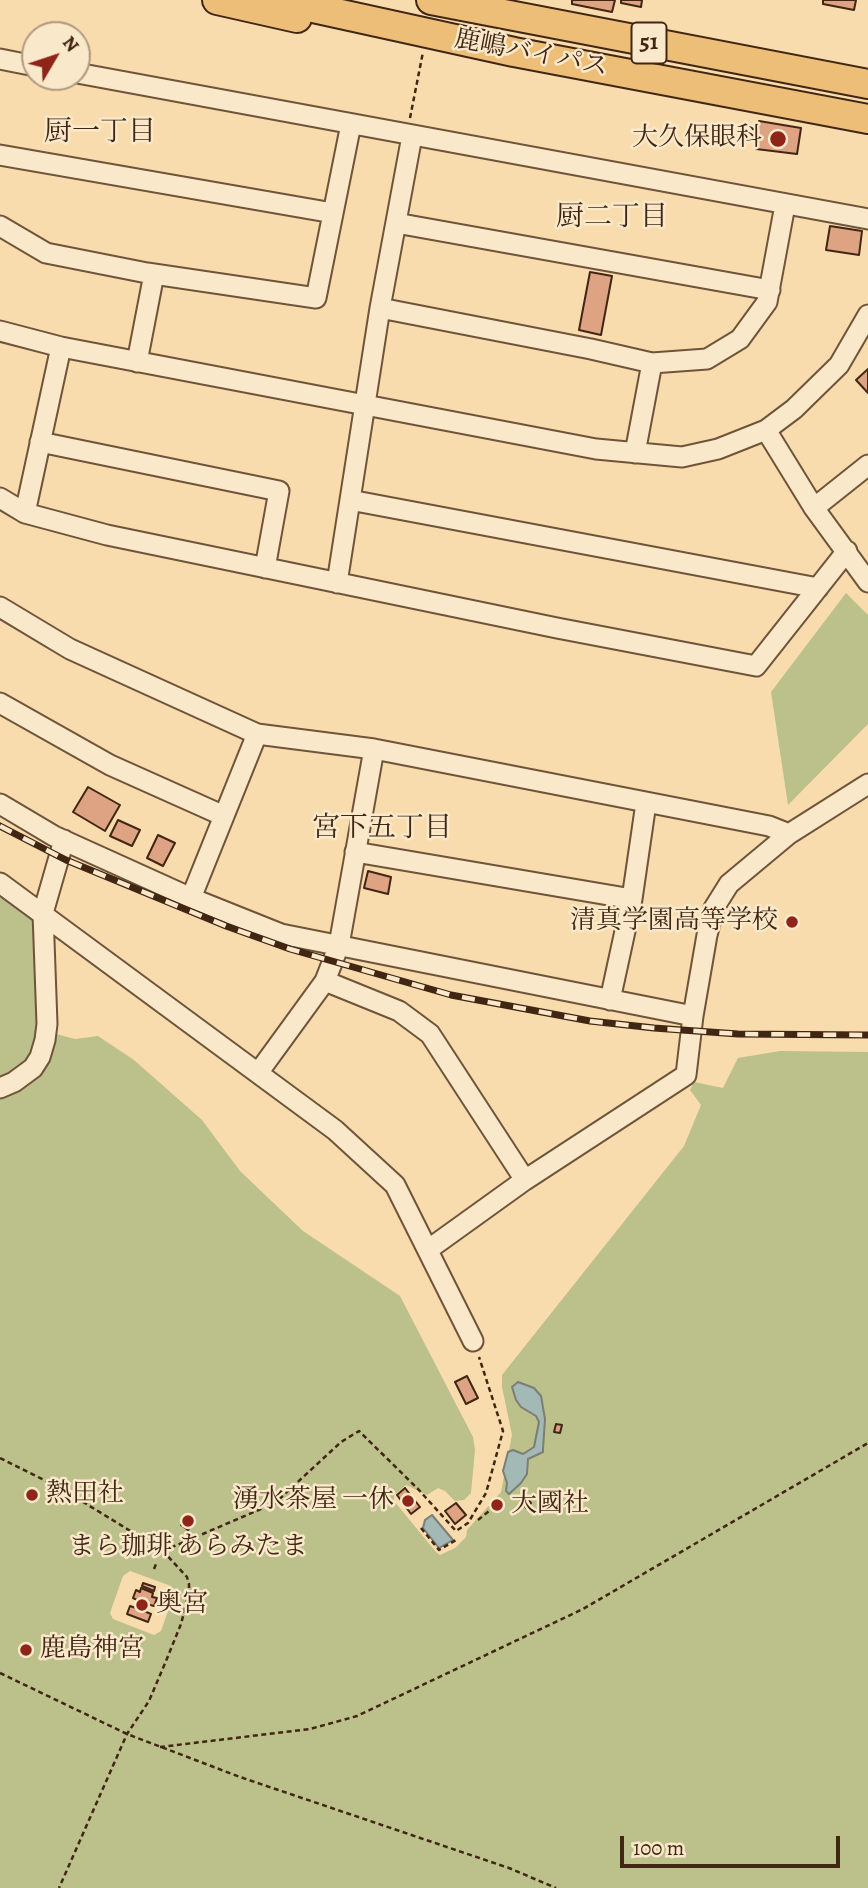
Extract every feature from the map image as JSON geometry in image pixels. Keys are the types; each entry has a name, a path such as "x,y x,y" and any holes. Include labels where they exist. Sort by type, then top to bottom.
{"highway":[{"name":"51","path":"217,0 302,19 514,52"},
{"name":"鹿嶋バイパス","path":"277,0 514,52 868,118"},
{"name":"鹿嶋バイパス","path":"431,0 868,84"}],"street":[{"path":"0,59 21,63"},
{"path":"91,76 868,219"},
{"path":"0,226 46,253 154,274 316,298 351,124"},
{"path":"337,583 409,135"},
{"path":"0,155 333,213"},
{"path":"380,308 652,363 708,359 740,339 767,302 785,205"},
{"path":"396,223 769,290"},
{"path":"137,362 154,274"},
{"path":"0,331 61,347 596,449 682,457 718,449 765,430 794,409 839,365 868,315"},
{"path":"25,513 61,347"},
{"path":"635,453 652,363"},
{"path":"765,430 814,508 868,582"},
{"path":"40,442 279,491 265,568"},
{"path":"814,508 868,465"},
{"path":"0,498 25,513 107,535 756,666 847,551"},
{"path":"350,500 818,588"},
{"path":"0,607 70,649 257,734 374,749 769,826 789,834"},
{"path":"0,704 110,765 224,816"},
{"path":"191,898 257,734"},
{"path":"258,1073 325,981 339,945 374,749"},
{"path":"429,1249 525,1180 687,1074 692,1016 707,935 715,908 729,884 789,834 868,784"},
{"path":"610,1000 632,899 646,803"},
{"path":"0,804 64,840 191,898 281,934 692,1016"},
{"path":"0,1088 14,1082 33,1068 40,1057 45,1040 47,1013 43,913 64,840"},
{"path":"355,852 632,899"},
{"path":"0,883 335,1130 395,1185 473,1341"},
{"path":"325,981 399,1011 430,1034 525,1180"}],"path":[{"path":"409,135 425,37"},
{"path":"163,1551 275,1503 341,1442 359,1431 456,1531 468,1523 486,1493 503,1431 473,1341"},
{"path":"160,1746 310,1729 357,1716 583,1609 868,1443"},
{"path":"0,1458 62,1489 163,1551 187,1577 189,1594 181,1624 166,1661 149,1701 127,1734 59,1888"},
{"path":"478,1520 494,1507"},
{"path":"421,1528 439,1550 456,1540"},
{"path":"154,1569 156,1564"},
{"path":"0,1673 127,1734 240,1777 509,1868 556,1888"}],"green space":[{"path":"846,593 868,615 868,724 788,805 771,692"},
{"path":"0,893 32,917 37,926 37,1029 75,1039 98,1036 134,1060 202,1120 240,1171 303,1231 400,1296 473,1437 475,1450 471,1493 464,1500 455,1501 438,1488 427,1495 406,1485 394,1495 394,1501 440,1555 455,1548 466,1537 467,1530 501,1492 512,1435 502,1375 684,1146 701,1105 690,1090 694,1082 723,1088 738,1058 780,1051 868,1052 868,1888 0,1888","holes":["130,1571 171,1586 174,1594 161,1631 154,1635 113,1619 110,1613 123,1576"]}],"water":[{"path":"518,1382 534,1388 541,1396 545,1419 543,1452 528,1459 527,1474 509,1494 506,1491 507,1483 503,1471 508,1452 513,1450 523,1454 534,1447 539,1422 536,1416 521,1407 516,1400 512,1387"},
{"path":"432,1515 453,1540 439,1548 423,1528 425,1520"}],"building":[{"path":"572,0 615,0 612,12 572,4"},
{"path":"621,0 642,0 641,7 621,3"},
{"path":"823,0 856,0 854,10 823,4"},
{"name":"大久保眼科","path":"759,121 801,128 797,154 756,149"},
{"path":"830,226 862,231 859,255 826,250"},
{"path":"590,272 612,276 601,335 579,330"},
{"path":"868,369 868,393 856,380"},
{"path":"88,787 120,805 105,831 73,812"},
{"path":"118,820 140,830 132,846 110,836"},
{"path":"158,835 175,843 163,866 147,858"},
{"path":"368,871 391,877 388,894 364,888"},
{"path":"467,1376 478,1398 466,1404 455,1382"},
{"path":"556,1424 562,1425 560,1433 554,1432"},
{"name":"湧水茶屋 一休","path":"405,1488 420,1507 411,1514 397,1495"},
{"path":"526,1496 531,1503 526,1508 520,1500"},
{"path":"456,1503 466,1515 455,1524 445,1511"},
{"path":"188,1514 195,1519 188,1530 181,1525"},
{"name":"奥宮","path":"143,1583 155,1587 154,1591 142,1586"},
{"name":"奥宮","path":"141,1588 153,1593 152,1597 157,1598 154,1606 147,1604 144,1611 151,1614 148,1622 127,1614 130,1606 136,1608 139,1601 133,1598 136,1590 140,1592"}],"railway":[{"path":"0,826 66,860 226,926 290,949 451,995 590,1021 654,1028 738,1034 868,1035"}],"place":[{"name":"大久保眼科","path":"778,139"},
{"name":"清真学園高等学校","path":"792,922"},
{"name":"熱田社","path":"32,1495"},
{"name":"湧水茶屋 一休","path":"408,1501"},
{"name":"大國社","path":"497,1505"},
{"name":"まら珈琲 あらみたま","path":"188,1521"},
{"name":"奥宮","path":"142,1605"},
{"name":"鹿島神宮","path":"26,1650"}],"district":[{"name":"厨一丁目","path":"100,133"},
{"name":"厨二丁目","path":"612,218"},
{"name":"宮下五丁目","path":"382,829"}]}
